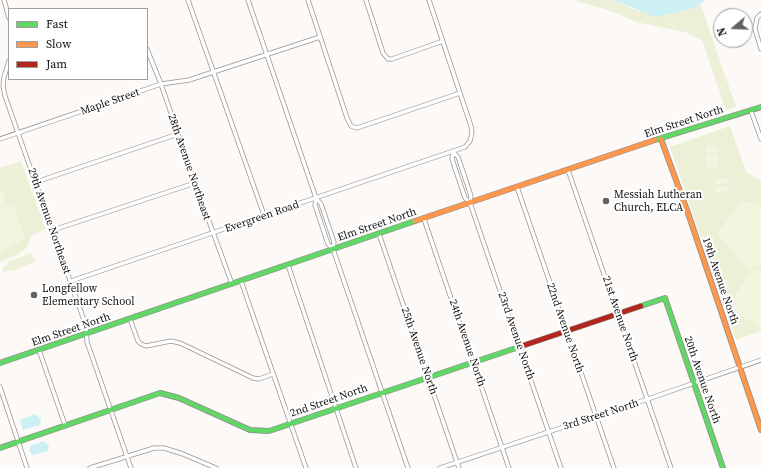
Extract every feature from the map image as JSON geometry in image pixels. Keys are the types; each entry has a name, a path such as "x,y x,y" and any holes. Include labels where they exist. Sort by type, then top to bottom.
{"street":[{"path":"4,0 8,14"},
{"path":"188,0 264,215"},
{"path":"248,0 316,198 321,204 334,243 333,249 408,468"},
{"path":"308,0 347,118 351,126 357,128 460,93"},
{"path":"366,0 384,53 388,59 392,59 443,41"},
{"name":"Evergreen Road","path":"71,282 213,234 264,215 453,152 468,144 472,133 471,126 429,0"},
{"path":"761,14 757,18 755,29 761,49"},
{"name":"Maple Street","path":"0,139 161,84 189,80 214,73 320,37"},
{"name":"28th Avenue Northeast","path":"148,52 232,284"},
{"name":"29th Avenue Northeast","path":"8,64 3,86 18,134 86,326 87,342 131,468"},
{"name":"Elm Street North","path":"0,363 517,187 761,107"},
{"path":"751,111 761,140"},
{"path":"36,182 178,134"},
{"name":"19th Avenue North","path":"660,139 688,213 761,430"},
{"name":"23rd Avenue North","path":"453,152 458,158 471,196 470,203 561,468"},
{"name":"21st Avenue North","path":"568,170 671,468"},
{"path":"53,230 195,183"},
{"name":"22nd Avenue North","path":"517,187 614,468"},
{"path":"316,198 315,205 328,245 333,249"},
{"name":"24th Avenue North","path":"424,219 509,468"},
{"name":"25th Avenue North","path":"379,234 459,468"},
{"path":"288,265 356,468"},
{"path":"240,281 306,468"},
{"name":"2nd Street North","path":"0,448 160,394 167,394 180,398 250,430 269,431 665,298"},
{"name":"20th Avenue North","path":"665,298 723,468"},
{"path":"130,319 138,341 146,346 171,341 180,343 253,378 259,379 273,374"},
{"path":"39,350 65,425"},
{"name":"3rd Street North","path":"440,468 761,360"},
{"path":"0,387 27,468"},
{"path":"90,468 154,448 164,448 183,454 216,468"}],"green space":[{"path":"573,0 613,0 638,11 693,8 700,3 713,41 713,48 716,48 736,107 726,110 702,40 685,32 636,22 614,12"},
{"path":"730,126 746,172 761,181 761,331 736,340 670,147"},
{"path":"706,147 719,147 718,153 706,153"},
{"path":"706,155 718,155 718,161 706,161"},
{"path":"21,161 45,229 31,236 27,247 19,254 0,262 0,168"},
{"path":"706,162 718,162 718,168 706,168"},
{"path":"716,178 729,178 729,184 716,184"},
{"path":"0,186 7,205 0,207"},
{"path":"716,186 729,186 729,192 716,192"},
{"path":"741,201 761,204 761,264 749,269 720,238 718,233"},
{"path":"13,205 25,239 0,252 0,209"},
{"path":"31,253 35,261 34,262 13,271 11,270 4,272 2,267 9,264 8,262"},
{"path":"761,267 761,329 731,308 730,303 752,270"}],"water":[{"path":"613,0 706,0 693,8 656,17"},
{"path":"35,414 41,420 40,425 23,430 20,420"},
{"path":"43,441 49,446 48,451 33,455 30,452 30,446"}],"traffic: fast":[{"path":"655,140 761,107"},
{"path":"0,363 415,221"},
{"path":"641,306 665,298 723,468"},
{"path":"0,448 160,393 179,398 250,430 269,431 519,347"}],"traffic: slow":[{"path":"661,139 688,213 761,430"},
{"path":"415,221 655,140"}],"traffic: jam":[{"path":"519,347 641,306"}],"place":[{"name":"Messiah Lutheran Church, ELCA","path":"606,201"},
{"name":"Longfellow Elementary School","path":"34,295"}]}
